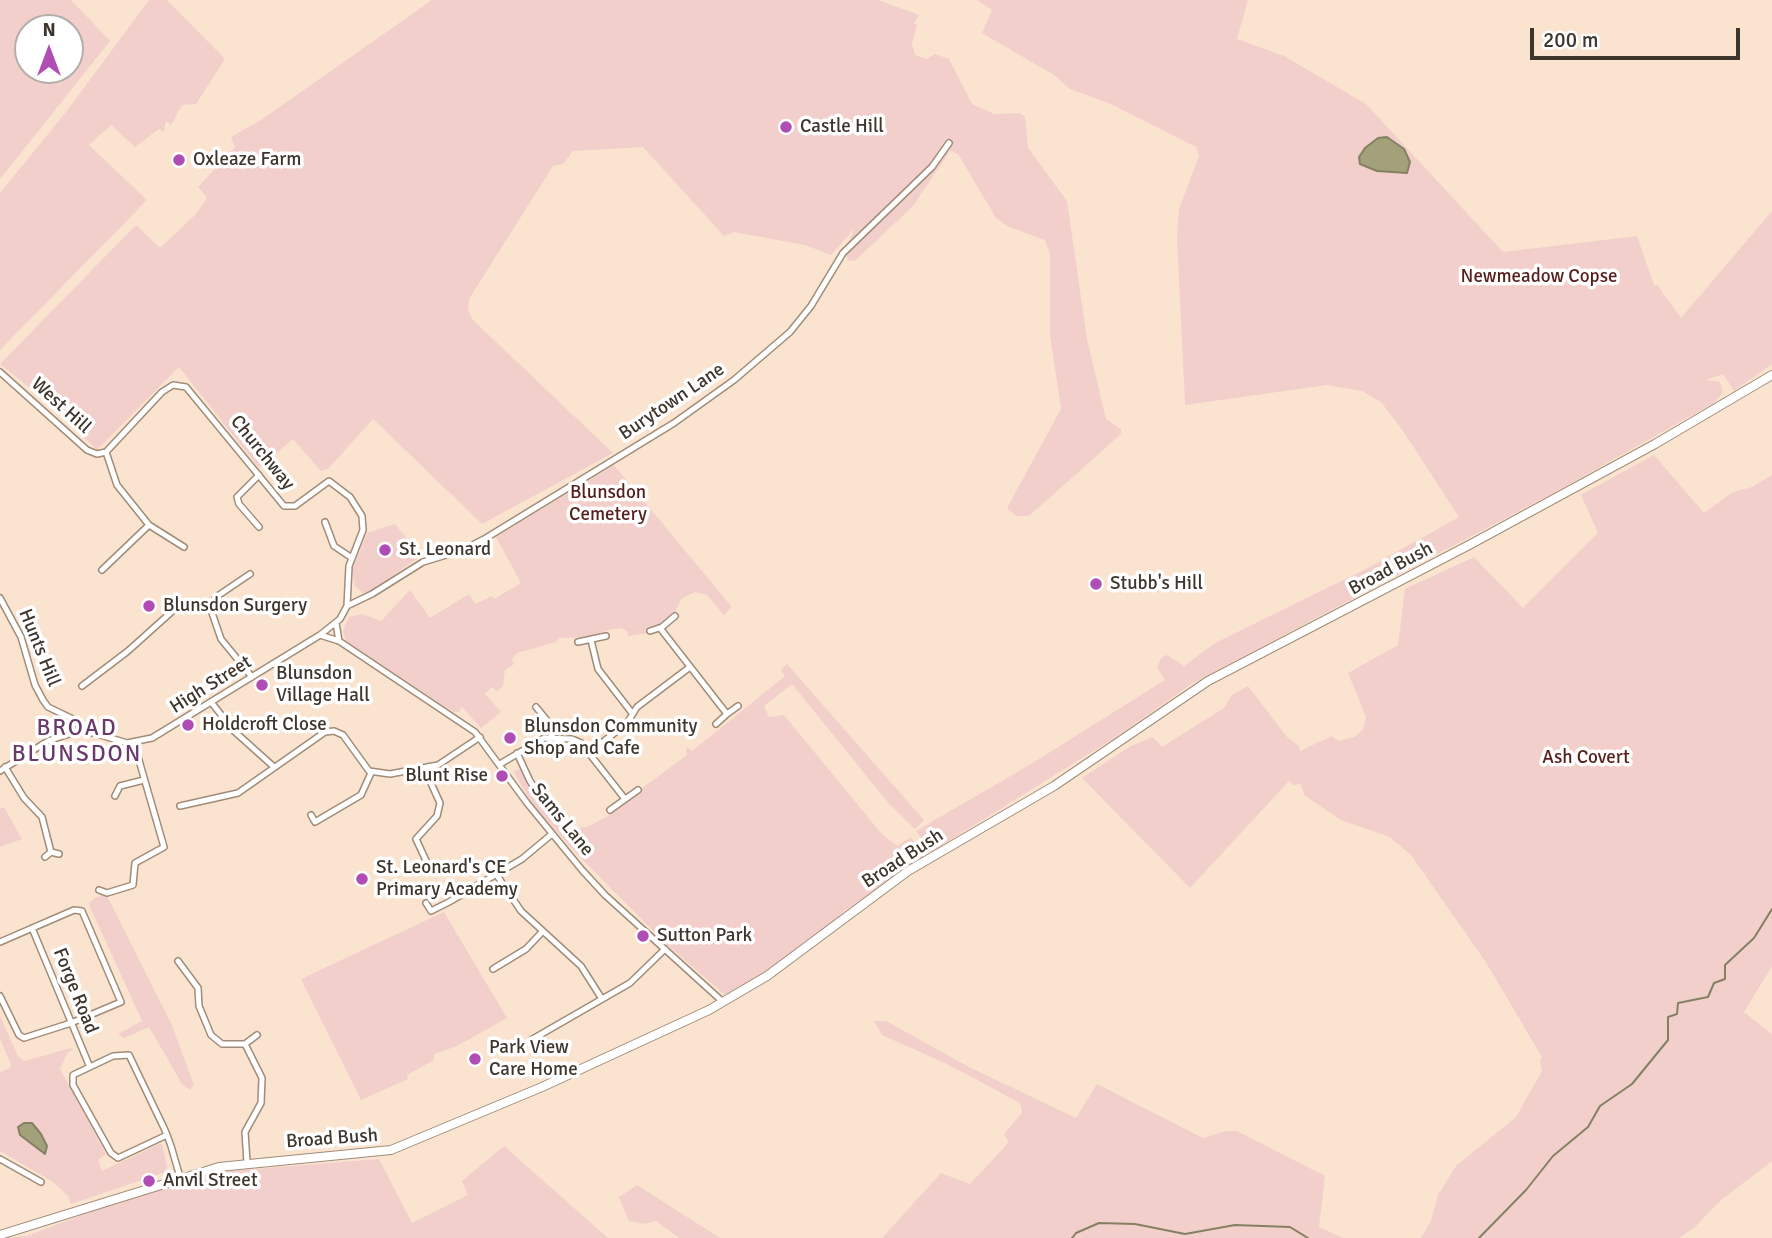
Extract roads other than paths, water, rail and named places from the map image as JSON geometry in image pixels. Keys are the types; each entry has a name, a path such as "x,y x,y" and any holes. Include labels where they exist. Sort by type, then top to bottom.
{"main road":[{"name":"Broad Bush","path":"0,1236 180,1177 247,1162 391,1150 541,1087 723,1002 767,976 908,871 1054,786 1208,681 1471,544 1655,444 1772,375"}],"street":[{"name":"Burytown Lane","path":"347,606 372,594 423,562 463,550 495,533 674,423 734,380 790,332 847,249 932,167 948,143"},
{"name":"West Hill","path":"0,372 87,450 97,454 106,452"},
{"name":"Churchway","path":"106,452 162,392 173,385 182,385 192,392 287,506 295,506 329,481 342,489 363,520 363,534 349,566 347,606"},
{"path":"106,452 117,485 149,525 184,547"},
{"path":"259,475 237,497 239,504 259,527"},
{"path":"325,522 334,546 352,558"},
{"path":"102,570 149,525"},
{"path":"250,574 216,597 210,607 221,639 252,677"},
{"name":"Hunts Hill","path":"0,598 21,637 42,698 48,707 75,720 83,732"},
{"path":"82,686 180,605 192,602 210,607"},
{"name":"High Street","path":"134,743 162,734 320,635 336,623 347,606"},
{"path":"650,631 660,628 675,616"},
{"path":"336,623 339,642"},
{"path":"660,628 727,714"},
{"name":"Sams Lane","path":"320,635 339,642 466,724 480,737 552,834 605,895 723,1002"},
{"path":"578,642 606,636"},
{"path":"591,640 597,669 632,713"},
{"path":"589,753 626,723 632,713 690,667"},
{"path":"211,702 234,731 274,767"},
{"path":"716,724 738,706"},
{"path":"536,707 550,724 552,737"},
{"path":"180,806 232,795 325,732 334,731 343,735 371,773"},
{"path":"51,852 42,817 2,769 48,741 83,732 134,743 164,847 135,863 133,885 107,893 99,890"},
{"path":"371,773 394,774 425,770 446,761 480,737"},
{"path":"500,764 538,740 552,737 576,740 625,799"},
{"path":"517,752 530,781 544,800 551,791"},
{"path":"425,770 440,803 437,816 415,839 429,867"},
{"path":"311,816 315,822 363,794 371,773"},
{"path":"115,796 120,786 144,780"},
{"path":"610,810 638,790"},
{"path":"426,903 431,911 462,895 552,834"},
{"path":"51,852 59,854"},
{"path":"45,857 51,852"},
{"path":"496,874 517,906 581,966 602,999"},
{"path":"462,895 466,902"},
{"path":"0,942 74,909 82,911 121,996 118,1006 24,1038 19,1035 0,996"},
{"name":"Forge Road","path":"32,928 89,1065"},
{"path":"493,969 526,949 543,931"},
{"path":"531,1040 636,979 666,949"},
{"path":"498,955 502,963"},
{"path":"178,961 198,988 199,1006 213,1037 222,1044 245,1044 257,1035"},
{"path":"540,1023 545,1031"},
{"path":"245,1044 262,1078 264,1089 261,1103 245,1132 247,1162"},
{"path":"167,1135 133,1153 118,1158 114,1156 73,1085 73,1075 89,1065 119,1054 129,1055 167,1135 180,1177"},
{"path":"0,1159 41,1182"}],"waterway":[{"path":"1479,1238 1526,1190 1553,1156 1588,1127 1600,1106 1632,1084 1668,1040 1668,1017 1677,1014 1678,1003 1708,997 1714,983 1725,979 1725,965 1754,938 1772,909"},
{"path":"1072,1238 1076,1233 1099,1223 1135,1224 1185,1234 1235,1225 1290,1227 1308,1238"}],"place":[{"name":"Castle Hill","path":"786,127"},
{"name":"Oxleaze Farm","path":"179,160"},
{"name":"St. Leonard","path":"385,550"},
{"name":"Stubb's Hill","path":"1096,584"},
{"name":"Blunsdon Surgery","path":"149,606"},
{"name":"Blunsdon Village Hall","path":"262,685"},
{"name":"Holdcroft Close","path":"188,725"},
{"name":"Blunsdon Community Shop and Cafe","path":"510,738"},
{"name":"Blunt Rise","path":"502,776"},
{"name":"St. Leonard's CE Primary Academy","path":"362,879"},
{"name":"Sutton Park","path":"643,936"},
{"name":"Park View Care Home","path":"475,1059"},
{"name":"Anvil Street","path":"149,1181"}],"district":[{"name":"BROAD BLUNSDON","path":"77,742"}],"park label":[{"name":"Newmeadow Copse","path":"1539,277"},
{"name":"Blunsdon Cemetery","path":"608,504"},
{"name":"Ash Covert","path":"1586,758"}]}
